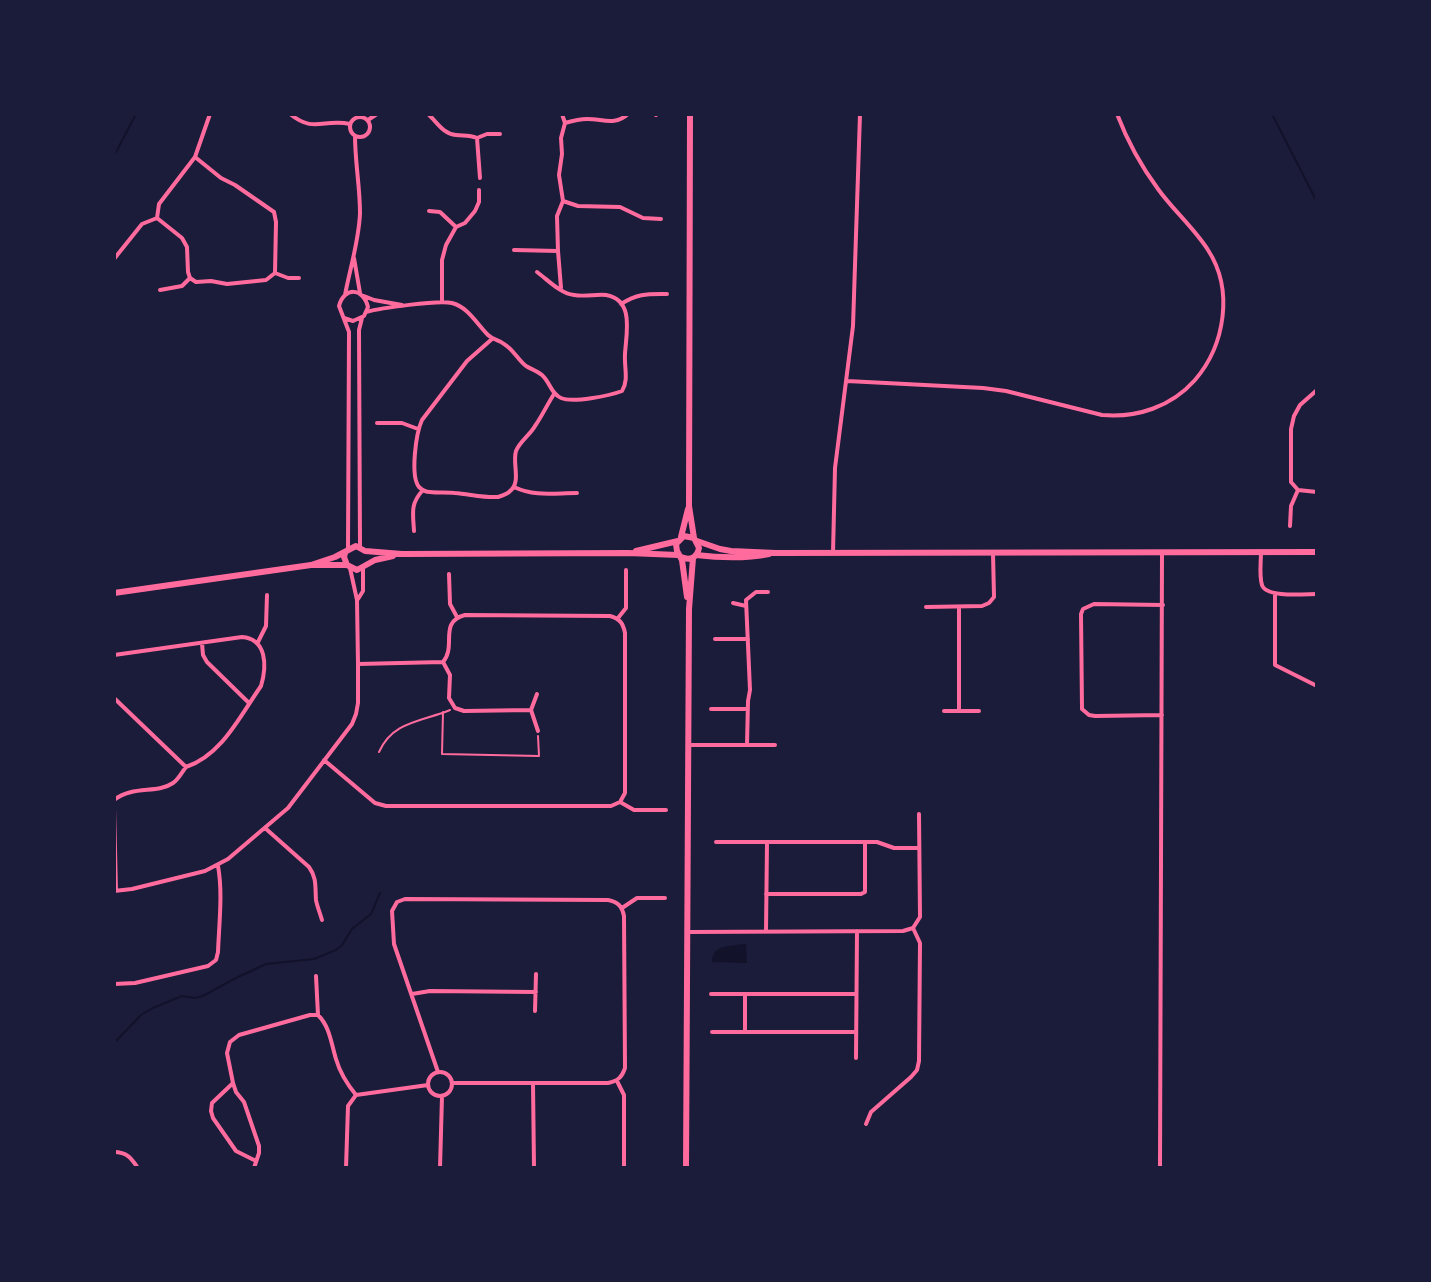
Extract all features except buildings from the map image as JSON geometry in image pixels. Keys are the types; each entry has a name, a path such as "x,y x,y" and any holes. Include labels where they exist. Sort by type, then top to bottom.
{"street":[{"path":"157,218 159,204 195,157 210,114"},
{"path":"290,114 306,125 338,121 350,124"},
{"path":"368,120 377,114"},
{"path":"428,114 445,132 477,138 500,134"},
{"path":"562,114 565,123 559,175 563,201 557,216 562,289"},
{"path":"565,123 587,119 621,121 628,114"},
{"path":"686,1168 689,609 694,557 699,548 689,506 690,114"},
{"path":"833,553 835,468 853,326 860,114"},
{"path":"847,381 1006,391 1117,416 1152,410 1196,379 1220,332 1224,299 1222,280 1208,248 1146,172 1117,114"},
{"path":"345,295 360,216 355,136 350,124 356,117 368,120 368,133 362,137 355,136"},
{"path":"477,138 480,178"},
{"path":"195,157 274,212 275,273"},
{"path":"442,302 442,260 446,245 456,227 465,223 475,211 479,190"},
{"path":"563,201 578,206 620,207 643,218 661,219"},
{"path":"429,211 440,212 456,227"},
{"path":"114,259 142,224 157,218"},
{"path":"157,218 182,238 187,247 188,272 196,282 227,284 266,280 275,273"},
{"path":"514,250 558,251"},
{"path":"353,256 368,307 359,330 362,549 368,557 363,591 357,600"},
{"path":"366,312 404,305 450,302 477,320 492,339 505,344 526,366 541,374 554,394 566,399 622,391 626,384 628,323 621,304 605,295 565,293 537,272"},
{"path":"275,273 299,278"},
{"path":"160,290 182,286 190,278"},
{"path":"114,808 115,891 205,871 218,866 295,799 352,724 356,714 358,664 357,600 345,561 349,332 339,311 339,302 352,292 374,300 404,305"},
{"path":"621,304 640,295 667,294"},
{"path":"344,318 353,321 362,318"},
{"path":"492,339 467,361 422,420 418,429 417,485 428,492 500,497 508,493 514,487 516,451 554,394"},
{"path":"1317,390 1300,405 1291,429 1291,482 1298,490 1317,492"},
{"path":"377,423 402,423 418,429"},
{"path":"514,487 539,495 577,493"},
{"path":"414,531 413,506 423,490"},
{"path":"1290,526 1291,506 1298,490"},
{"path":"689,506 676,548 689,609"},
{"path":"628,553 687,536 731,551 776,553 1317,552"},
{"path":"311,565 356,546 402,554 628,553 731,558 776,553"},
{"path":"1261,552 1262,585 1266,591 1317,594"},
{"path":"926,607 982,606 992,601 993,553"},
{"path":"1160,1168 1162,553"},
{"path":"114,593 311,565 348,566 357,570 402,554"},
{"path":"618,618 626,608 626,570"},
{"path":"449,574 450,604 457,617"},
{"path":"747,745 750,690 746,600 756,592 768,592"},
{"path":"1275,593 1275,665 1317,686"},
{"path":"258,642 266,626 267,595"},
{"path":"733,603 746,606"},
{"path":"1162,715 1095,716 1082,709 1081,614 1083,609 1094,604 1163,605"},
{"path":"959,607 959,711"},
{"path":"324,760 375,803 386,806 611,806 620,802 625,793 625,633 618,618 465,615 457,617 451,624 449,651 443,662 358,664"},
{"path":"114,655 251,638 258,642 263,651 264,678 218,747 202,761 186,767 170,785 129,791 114,800"},
{"path":"715,639 748,639"},
{"path":"202,643 207,662 249,703"},
{"path":"443,662 450,675 449,698 455,708 464,711 531,710"},
{"path":"537,694 531,710 538,731"},
{"path":"114,698 186,767"},
{"path":"711,709 747,709"},
{"path":"944,711 979,711"},
{"path":"688,745 775,745"},
{"path":"620,802 634,810 666,810"},
{"path":"687,932 903,931 913,928 920,917 919,814"},
{"path":"265,828 314,874 316,900 322,920"},
{"path":"716,842 877,842 894,848 919,848"},
{"path":"766,932 767,842"},
{"path":"766,894 865,892 865,842"},
{"path":"114,984 135,983 208,966 216,960 221,884 218,866"},
{"path":"622,908 637,898 665,898"},
{"path":"438,1072 394,944 392,911 397,902 405,899 617,901 624,916 625,1068 622,1076 608,1083 452,1083"},
{"path":"866,1124 871,1112 917,1070 920,943 913,928"},
{"path":"856,1058 857,931"},
{"path":"535,1011 536,974"},
{"path":"316,976 318,1015 329,1031 346,1082 356,1095"},
{"path":"412,994 430,991 536,992"},
{"path":"711,994 856,994"},
{"path":"745,994 745,1032"},
{"path":"254,1168 259,1146 244,1102 233,1083 227,1053 230,1042 239,1035 318,1015"},
{"path":"712,1032 856,1032"},
{"path":"438,1072 447,1075 452,1083"},
{"path":"438,1072 431,1077 428,1085 432,1093 442,1096"},
{"path":"617,1081 624,1095 624,1168"},
{"path":"233,1083 212,1103 213,1118 236,1151 256,1161"},
{"path":"442,1096 449,1091 452,1083"},
{"path":"533,1083 534,1168"},
{"path":"346,1168 348,1106 356,1095 428,1085"},
{"path":"440,1168 442,1096"},
{"path":"114,1152 129,1156 138,1168"}],"path":[{"path":"379,752 389,735 399,728 455,708"},
{"path":"443,712 442,754 539,756 538,731"}],"shaded area":[{"path":"746,944 747,963 712,962 719,949"}],"waterway":[{"path":"114,156 136,114"},
{"path":"1272,114 1317,202"},
{"path":"114,1043 141,1015 153,1008 182,996 203,996 266,964 314,959 336,950 352,929 371,914 380,893"}]}
